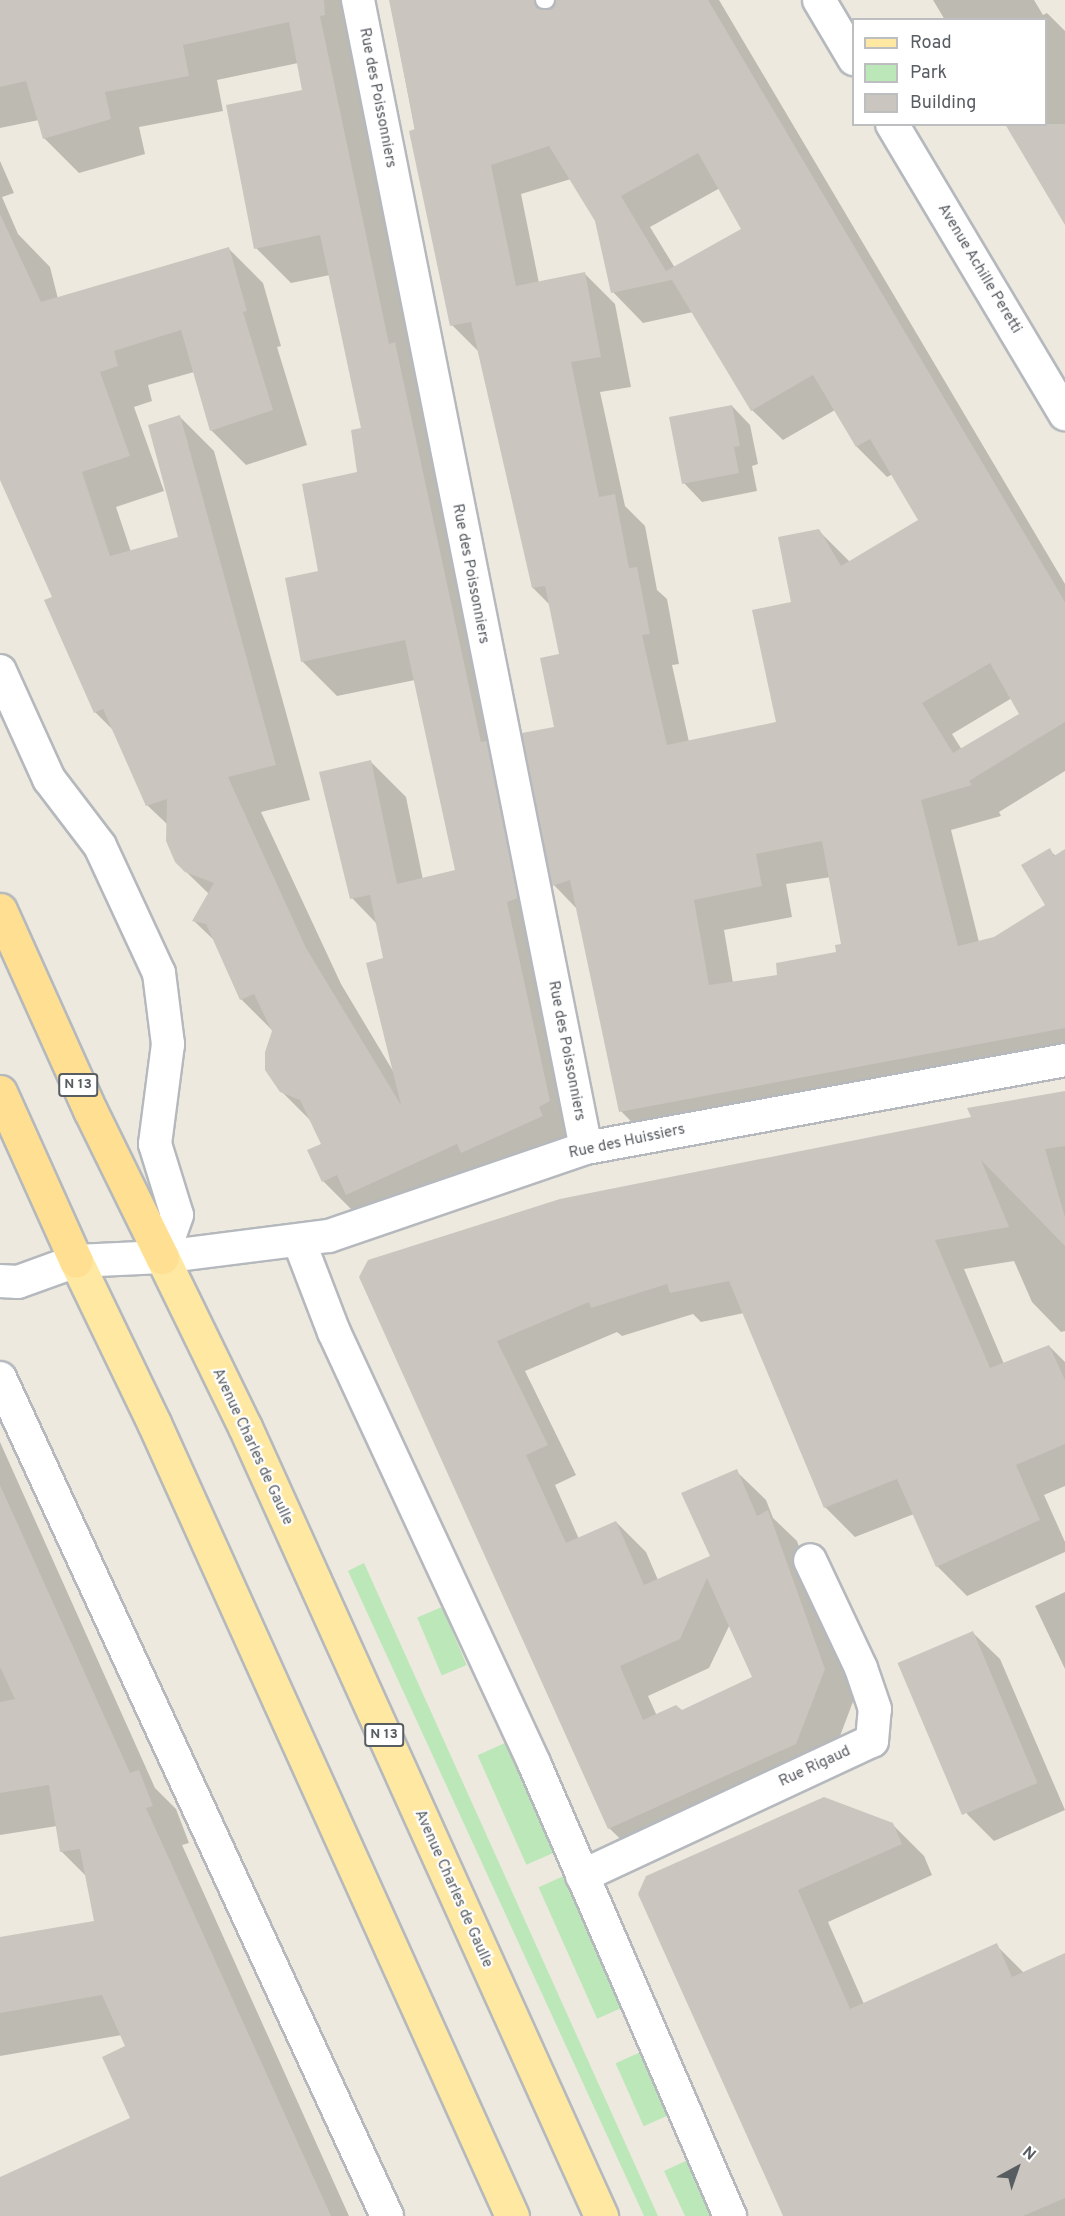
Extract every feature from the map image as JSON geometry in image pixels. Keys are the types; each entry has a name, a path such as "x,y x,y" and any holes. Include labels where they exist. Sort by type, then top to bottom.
{"highway":[{"name":"N 13","path":"0,910 90,1110 162,1257"},
{"path":"0,1092 76,1261"}],"main road":[{"name":"Avenue Charles de Gaulle","path":"162,1257 245,1427 601,2216"},
{"path":"76,1261 154,1423 512,2216"}],"street":[{"name":"Rue des Poissonniers","path":"358,0 586,1148"},
{"path":"819,0 852,56"},
{"name":"Avenue Achille Peretti","path":"893,126 1065,414"},
{"path":"0,671 49,779 100,846 159,973 168,1044 155,1144 177,1215 162,1257"},
{"name":"Rue des Huissiers","path":"0,1281 18,1282 76,1261 162,1257 299,1241 351,1230 586,1148 1065,1060"},
{"path":"299,1241 334,1332 582,1876 730,2216"},
{"path":"0,1378 387,2216"},
{"name":"Rue Rigaud","path":"582,1876 872,1741 875,1709 861,1668 810,1560"}],"green space":[{"path":"364,1563 658,2216 644,2216 348,1571"},
{"path":"442,1607 467,1665 442,1676 417,1618"},
{"path":"505,1743 554,1853 526,1865 478,1755"},
{"path":"566,1875 625,2007 597,2019 539,1887"},
{"path":"643,2051 671,2114 644,2126 616,2063"},
{"path":"692,2158 718,2216 685,2216 664,2171"}],"building":[{"path":"0,0 324,0 325,15 320,16 389,344 395,342 481,742 487,741 518,898 507,902 550,1101 539,1107 543,1116 461,1153 457,1144 346,1195 337,1175 322,1182 307,1150 321,1144 300,1100 280,1092 265,1070 265,1052 272,1031 254,994 240,1000 206,924 192,921 214,883 185,872 175,862 166,841 167,799 146,806 103,709 94,713 44,600 52,597 0,480 0,214 41,302 229,247 247,311 243,312 273,410 210,431 181,330 114,351 118,366 100,372 130,456 82,472 110,556 178,537 148,425 180,415 276,765 228,777 306,948 401,1105 366,963 383,958 370,895 350,899 319,772 371,760 397,884 455,870 405,640 301,662 285,578 318,571 302,484 357,472 351,430 361,428 320,235 254,249 226,105 302,90 289,22 183,45 189,76 105,92 111,119 43,139 26,81 0,87"},
{"path":"389,0 534,0 544,10 552,9 556,0 708,0 1065,602 1065,722 969,781 972,785 921,800 958,946 994,937 1045,905 1021,865 1050,848 1054,856 1065,849 1065,1028 619,1112 570,880 552,886 522,733 554,727 540,658 559,654 545,586 532,588 471,322 450,326 409,131 415,129","holes":["549,146 595,221 611,293 672,280 751,411 813,375 856,447 870,439 918,520 841,566 819,529 778,537 791,602 752,610 776,722 667,745 642,635 650,634 637,567 629,568 615,494 599,497 571,362 601,357 585,272 516,286 491,165","698,153 741,229 666,271 621,196","990,663 1019,714 953,753 922,703","822,841 841,944 835,945 836,952 776,963 777,975 709,985 694,900 762,886 756,854"]},
{"path":"1065,124 1065,225 1006,126"},
{"path":"732,405 740,446 734,447 739,473 682,484 669,417"},
{"path":"1065,1091 1065,1146 1045,1149 1065,1217 1065,1246 981,1160 1009,1227 935,1240 990,1368 1049,1345 1065,1380 1065,1444 1016,1465 1040,1520 936,1567 897,1479 824,1508 729,1281 670,1293 667,1284 591,1308 589,1302 497,1341 548,1445 526,1455 566,1543 616,1521 644,1585 710,1556 681,1493 737,1469 757,1516 768,1510 825,1669 796,1744 608,1829 359,1277 368,1260 560,1199 971,1117 967,1108","holes":["707,1578 752,1677 682,1710 676,1705 643,1720 620,1666 680,1639"]},
{"path":"0,1485 130,1773 139,1770 153,1806 146,1808 331,2216 0,2216 0,2177 130,2118 102,2057 125,2046 102,1995 0,2013 0,1937 94,1921 80,1849 60,1852 49,1785 0,1793 0,1702 15,1699 0,1667"},
{"path":"973,1631 1037,1783 962,1815 898,1663"},
{"path":"824,1797 893,1823 902,1844 798,1890 850,2009 997,1943 1012,1977 1065,1953 1065,2198 1023,2216 783,2216 638,1894 646,1876"}]}
